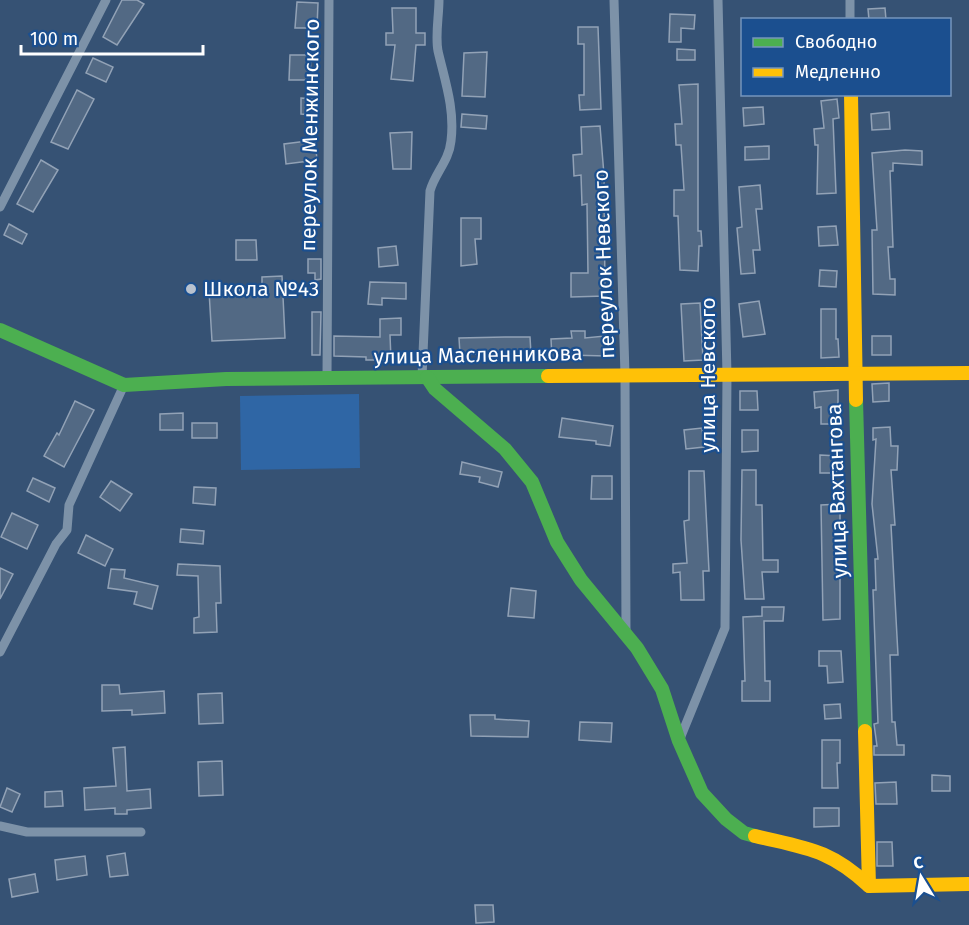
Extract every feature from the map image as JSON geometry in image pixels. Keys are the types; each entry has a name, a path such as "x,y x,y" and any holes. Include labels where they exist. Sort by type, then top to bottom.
{"street":[{"path":"0,207 106,0"},
{"name":"переулок Менжинского","path":"327,378 329,0"},
{"path":"440,0 438,49 452,111 451,142 447,159 434,179 430,191 425,377 435,389 505,449 532,482 557,542 580,580 626,634 662,689 679,741 702,793 735,826 744,833 821,852 847,865 869,886 969,884"},
{"name":"переулок Невского","path":"614,0 626,375 626,634"},
{"name":"улица Невского","path":"679,741 725,628 727,375 718,0"},
{"path":"850,0 850,18"},
{"name":"улица Вахтангова","path":"851,96 855,374 869,886"},
{"name":"улица Масленникова","path":"0,330 124,384 226,379 969,373"},
{"path":"0,652 56,544 67,530 69,505 124,384"},
{"path":"0,826 27,832 141,832"}],"shaded area":[{"path":"359,394 360,468 241,470 240,396"}],"building":[{"path":"122,0 137,0 144,4 117,45 103,37"},
{"path":"297,2 318,3 317,28 295,28"},
{"path":"392,8 416,8 416,33 425,33 425,45 416,45 413,81 391,79 395,45 386,45 386,33 393,33"},
{"path":"885,8 886,18 869,18 868,9"},
{"path":"670,14 695,15 694,29 681,28 681,42 669,42"},
{"path":"578,27 598,27 601,109 580,110 579,95 584,95 584,44 578,44"},
{"path":"677,49 695,50 695,60 677,60"},
{"path":"487,52 485,97 462,96 464,53"},
{"path":"290,55 311,55 310,80 289,80"},
{"path":"93,58 113,67 106,82 86,73"},
{"path":"698,84 698,231 701,231 702,246 699,246 698,271 680,270 678,216 674,216 674,190 684,190 681,145 676,145 675,124 682,124 679,85"},
{"path":"77,90 94,99 68,149 51,142"},
{"path":"301,98 314,99 314,115 301,114"},
{"path":"837,99 839,118 833,119 836,193 817,194 818,145 815,145 814,129 824,128 821,101"},
{"path":"763,107 764,124 744,126 743,108"},
{"path":"889,112 890,129 872,130 871,114"},
{"path":"462,114 487,116 486,129 461,127"},
{"path":"600,126 604,175 605,296 571,297 571,273 588,273 587,204 582,205 581,175 574,176 573,155 582,154 581,127"},
{"path":"412,132 411,169 393,169 390,133"},
{"path":"315,140 317,160 286,164 284,144"},
{"path":"769,146 769,159 745,160 745,147"},
{"path":"922,151 922,165 893,163 893,171 890,171 893,247 888,247 890,279 895,279 895,295 873,294 872,230 877,230 872,153"},
{"path":"41,160 58,170 33,212 17,204"},
{"path":"760,185 762,209 756,209 760,250 753,250 755,273 741,274 737,228 742,227 739,187"},
{"path":"461,218 481,218 481,239 475,239 477,264 461,266"},
{"path":"9,224 27,234 22,244 4,235"},
{"path":"836,226 838,245 819,246 818,227"},
{"path":"236,240 256,240 257,260 236,260"},
{"path":"396,246 398,265 379,267 378,248"},
{"path":"308,259 321,259 321,279 315,280 315,273 308,273"},
{"path":"820,270 837,271 836,287 819,286"},
{"path":"282,276 285,338 212,341 209,291 262,289 262,277"},
{"path":"370,282 406,283 406,299 382,298 382,305 368,304"},
{"path":"759,301 765,334 743,337 739,304"},
{"path":"700,303 703,360 684,361 681,304"},
{"path":"821,309 836,309 836,339 838,339 839,357 821,358"},
{"path":"312,312 321,312 320,355 312,355"},
{"path":"401,318 401,335 390,335 391,360 334,356 334,336 380,337 380,319"},
{"path":"571,331 585,331 585,338 605,336 607,356 567,355 567,359 552,359 551,339 572,338"},
{"path":"872,336 891,336 891,355 872,355"},
{"path":"530,337 531,354 460,354 459,338"},
{"path":"889,383 889,401 873,402 872,384"},
{"path":"838,390 838,424 821,424 821,407 815,408 814,392"},
{"path":"740,391 757,391 758,410 740,410"},
{"path":"75,401 94,410 64,467 44,456 57,433 59,435"},
{"path":"183,413 183,430 160,430 160,414"},
{"path":"562,418 613,426 610,446 596,444 596,441 559,437"},
{"path":"192,423 217,423 217,438 192,438"},
{"path":"890,427 891,446 898,446 897,470 891,470 895,525 891,525 898,655 890,655 892,722 895,722 897,745 904,745 904,755 874,755 874,746 877,746 874,724 878,723 873,590 876,590 875,559 878,559 872,504 876,439 873,440 873,428"},
{"path":"702,428 704,447 686,449 684,430"},
{"path":"742,430 758,430 758,451 742,452"},
{"path":"820,455 838,456 837,473 820,473"},
{"path":"462,462 502,472 498,487 479,482 480,477 460,474"},
{"path":"742,470 756,470 756,505 762,505 763,560 778,560 778,572 762,572 764,599 745,599 741,540"},
{"path":"689,471 704,471 709,571 703,571 704,600 681,600 680,572 673,573 673,564 687,563 684,521 689,520"},
{"path":"592,476 612,476 612,499 591,499"},
{"path":"33,478 55,488 49,502 27,491"},
{"path":"111,481 132,494 120,511 100,497"},
{"path":"194,487 216,488 215,505 193,503"},
{"path":"840,504 840,619 823,620 821,505"},
{"path":"12,513 38,525 27,549 1,537"},
{"path":"181,529 204,531 203,544 180,542"},
{"path":"86,535 113,549 105,566 78,553"},
{"path":"178,564 220,566 221,603 216,603 217,632 194,633 194,618 199,617 198,576 177,575"},
{"path":"0,568 13,574 0,599"},
{"path":"111,569 125,570 124,578 158,586 152,609 134,604 137,592 108,588"},
{"path":"511,588 536,591 534,618 508,616"},
{"path":"762,607 784,607 783,621 764,621 765,681 770,681 770,701 742,701 742,681 745,681 743,617 762,616"},
{"path":"819,651 841,651 843,682 828,683 827,666 819,666"},
{"path":"102,685 119,685 120,694 164,691 165,713 132,715 132,710 102,711"},
{"path":"222,693 223,723 199,724 198,694"},
{"path":"840,704 841,718 825,719 824,705"},
{"path":"470,715 495,715 495,719 529,721 528,737 471,736"},
{"path":"580,722 612,723 611,742 579,740"},
{"path":"822,740 840,740 840,763 837,763 838,788 822,788"},
{"path":"125,747 127,791 150,789 151,808 127,810 127,814 115,814 115,808 85,810 84,788 116,786 113,748"},
{"path":"222,761 223,795 199,796 198,762"},
{"path":"932,775 950,776 950,791 932,791"},
{"path":"896,782 897,804 876,804 875,783"},
{"path":"7,788 20,794 12,812 0,807"},
{"path":"62,791 63,806 45,807 45,792"},
{"path":"814,808 839,808 839,826 814,827"},
{"path":"877,842 892,842 893,866 877,866"},
{"path":"125,853 128,875 110,877 107,856"},
{"path":"85,856 87,875 57,880 55,860"},
{"path":"35,874 38,892 12,897 9,879"},
{"path":"475,905 493,905 494,922 476,923"}],"traffic: fast":[{"path":"0,330 124,385 226,379 548,376"},
{"path":"427,377 435,389 505,449 532,482 557,542 581,580 637,648 662,689 679,741 702,793 726,819 744,833 755,836"},
{"path":"856,400 865,731"}],"traffic: slow":[{"path":"851,96 856,400"},
{"path":"548,376 969,373"},
{"path":"865,731 869,886"},
{"path":"755,836 803,847 829,857 842,864 869,886 969,884"}],"place":[{"name":"Школа №43","path":"191,289"}]}
